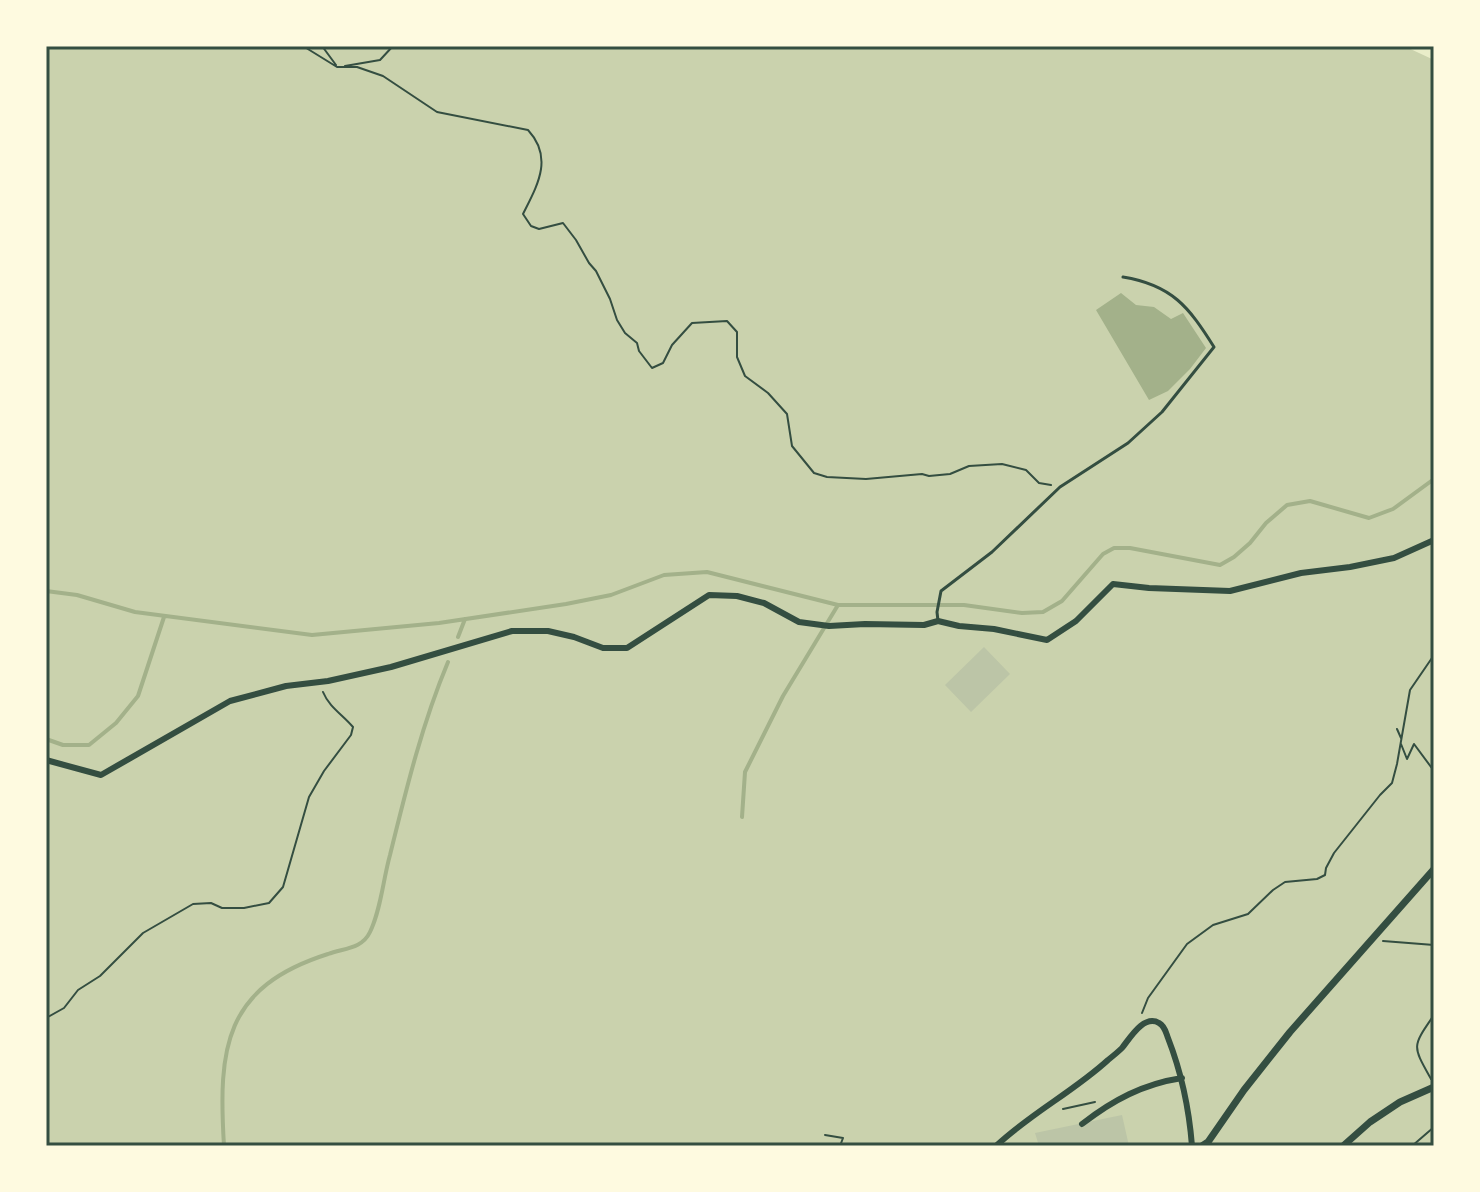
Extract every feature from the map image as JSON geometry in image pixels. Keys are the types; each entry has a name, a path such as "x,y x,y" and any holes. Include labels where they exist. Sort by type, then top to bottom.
{"street":[{"path":"46,760 101,775 230,701 286,686 328,681 391,667 512,631 548,631 603,648 627,648 709,595 737,596 764,603 799,622 829,626 924,625 938,621 1047,640 1076,621 1113,584 1230,591 1301,573 1394,558 1434,540"},
{"path":"1202,1146 1290,1032 1434,869"},
{"path":"996,1146 1037,1111 1087,1079 1120,1050 1134,1031 1149,1021 1158,1021 1163,1026 1182,1078 1192,1146"},
{"path":"1082,1124 1117,1099 1141,1088 1182,1078"},
{"path":"1343,1146 1370,1122 1434,1085"}],"lane":[{"path":"938,621 941,591 992,552 1060,487 1128,443 1162,412 1214,347 1188,308 1161,288 1142,280 1123,277"}],"path":[{"path":"303,46 337,67 357,67 383,76 437,112 528,130 537,140 542,160 541,176 523,214 531,226 539,229 563,223 596,271 617,320 625,333 637,343 639,351 652,368 663,363 672,345 692,323 727,321 737,332 737,357 745,376 768,393 787,414 792,446 814,473 827,477 866,479 929,476 950,474 969,466 1002,464 1026,470 1039,483 1060,487"},
{"path":"322,46 337,67"},
{"path":"337,67 380,60 393,46"},
{"path":"1134,1031 1148,998 1187,944 1213,925 1248,914 1285,882 1317,879 1325,875 1334,853 1392,783 1410,690 1434,655"},
{"path":"46,1018 64,1008 78,990 100,976 143,933 193,904 211,903 222,908 244,908 269,903 283,887 309,797 351,735 353,727 328,702 318,681"},
{"path":"1397,729 1407,759 1414,744 1434,771"},
{"path":"1370,940 1434,945"},
{"path":"1434,1015 1417,1044 1419,1058 1434,1085"},
{"path":"1062,1109 1117,1099"},
{"path":"1412,1146 1434,1127"},
{"path":"825,1135 843,1138 840,1146"}],"shaded area":[{"path":"46,46 1404,46 1434,60 1434,1146 46,1146"},
{"path":"1121,293 1136,305 1154,307 1171,319 1183,313 1206,348 1168,391 1149,400 1096,310"}],"building":[{"path":"984,647 1010,674 971,712 945,685"},
{"path":"1122,1115 1129,1146 1039,1146 1035,1133"}],"waterway":[{"path":"46,591 77,595 135,612 312,635 439,623 566,604 611,595 664,575 707,572 838,605 964,605 1022,613 1043,612 1062,601 1103,554 1114,548 1130,548 1220,565 1250,543 1266,523 1287,505 1310,501 1369,518 1393,509 1434,479"},
{"path":"742,817 745,772 783,696 838,605"},
{"path":"46,739 63,745 89,745 116,723 138,696 164,617"},
{"path":"458,637 465,619"},
{"path":"224,1146 223,1079 227,1051 235,1026 248,1003 267,984 293,968 357,945 370,932 415,757 448,662"}]}
